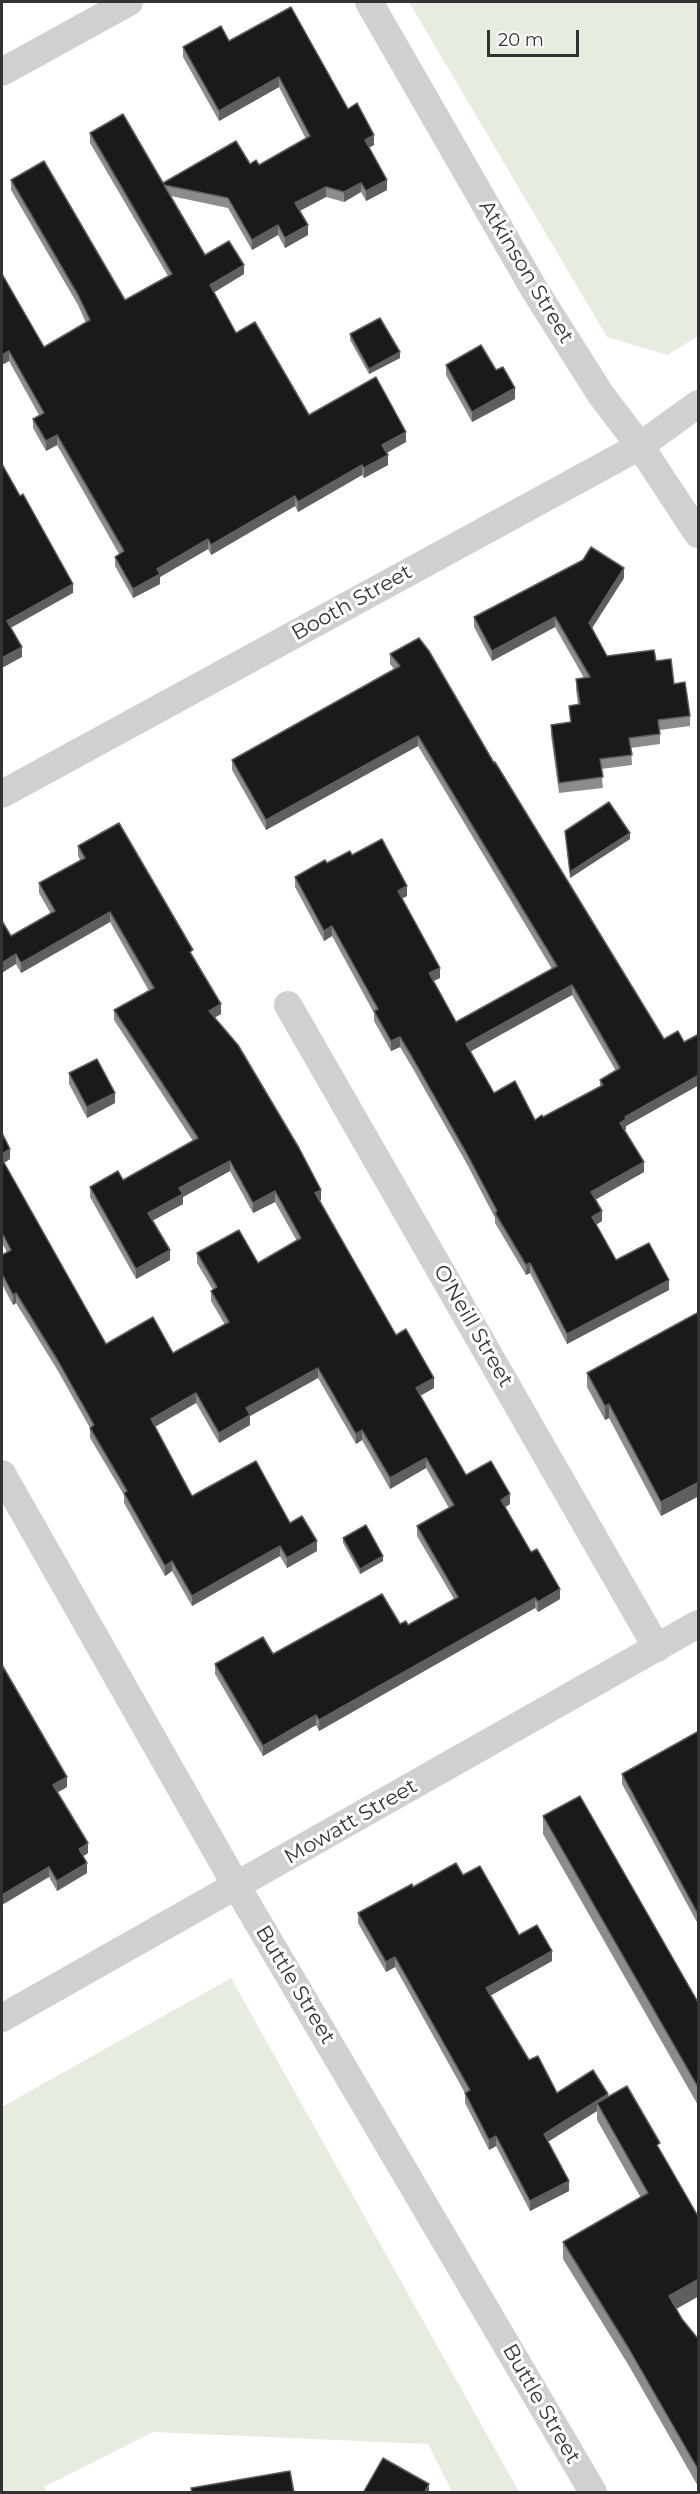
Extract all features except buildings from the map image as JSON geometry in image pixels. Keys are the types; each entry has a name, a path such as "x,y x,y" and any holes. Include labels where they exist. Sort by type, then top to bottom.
{"street":[{"path":"2,72 129,2"},
{"name":"Atkinson Street","path":"369,2 534,289 602,395 640,446 699,534"},
{"name":"Booth Street","path":"2,794 640,446 699,404"},
{"name":"O'Neill Street","path":"288,1005 657,1648"},
{"name":"Buttle Street","path":"2,1474 237,1887 593,2493"},
{"name":"Mowatt Street","path":"2,2018 699,1624"}],"shaded area":[{"path":"409,2 698,2 698,336 667,355 607,337"},
{"path":"231,1978 519,2492 452,2492 428,2444 153,2432 44,2487 46,2492 2,2492 2,2107"}]}
